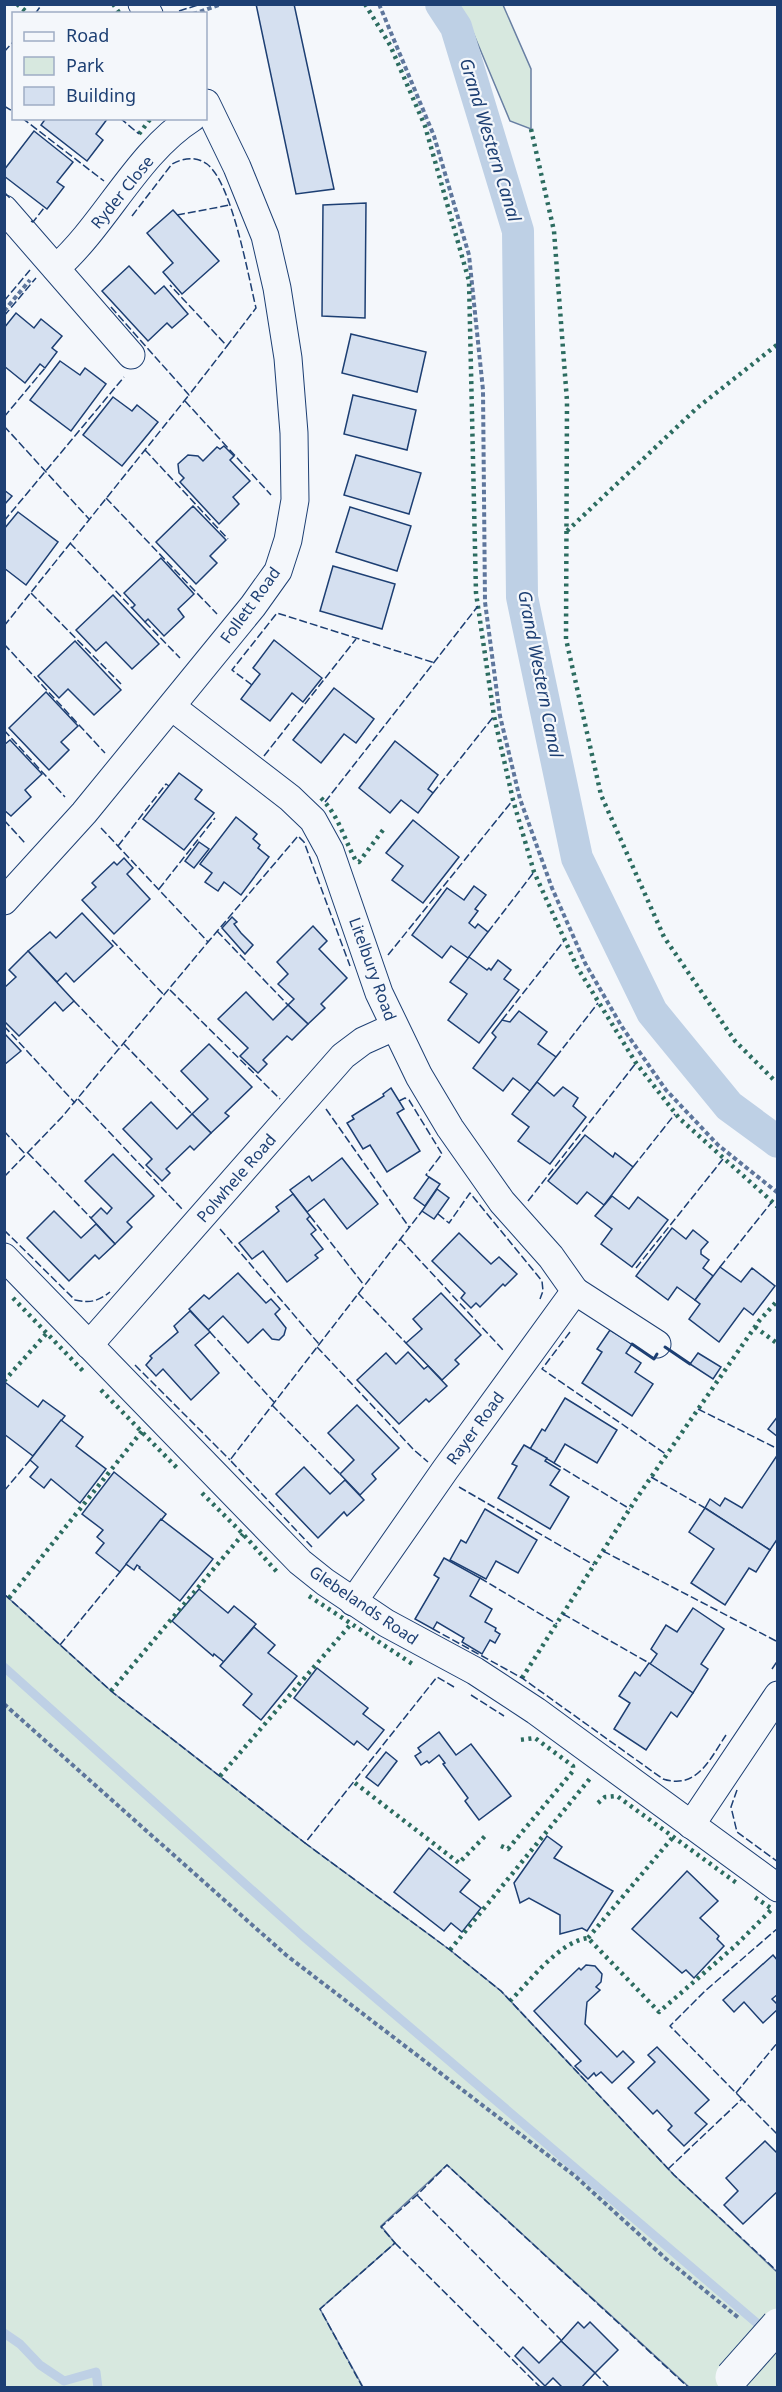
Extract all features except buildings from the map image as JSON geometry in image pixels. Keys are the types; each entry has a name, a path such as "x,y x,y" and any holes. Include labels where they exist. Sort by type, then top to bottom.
{"street":[{"name":"Follett Road","path":"4,901 84,813 253,606 278,571 288,540 295,500 294,434 288,358 277,288 265,236 237,167 207,118"},
{"name":"Ryder Close","path":"52,263 75,251 154,151 190,120"},
{"path":"4,208 131,355"},
{"name":"Litelbury Road","path":"172,707 290,798 313,820 330,851 379,993 419,1076 450,1128 502,1202 551,1257 575,1291"},
{"name":"Polwhele Road","path":"89,1345 343,1056 363,1041 394,1028"},
{"name":"Glebelands Road","path":"4,1257 300,1562 353,1602 420,1643 475,1671 527,1706 777,1888"},
{"path":"575,1291 657,1344"},
{"name":"Rayer Road","path":"353,1602 438,1479 575,1291"},
{"path":"691,1825 777,1695"},
{"path":"732,2377 762,2326"}],"path":[{"path":"199,12 222,4"},
{"path":"379,4 434,136 469,255 483,390 485,602 500,716 520,799 552,888 580,953 622,1027 666,1090 718,1145 777,1193"},
{"path":"4,311 52,263"},
{"path":"4,1704 286,1955 575,2176 665,2258 762,2326"}],"green space":[{"path":"459,5 503,5 531,69 531,129 510,121 467,18"},
{"path":"4,1594 111,1691 305,1843 450,1950 501,1991 674,2175 777,2272 777,2387 689,2387 447,2165 381,2226 395,2243 320,2309 363,2387 5,2387"}],"waterway":[{"name":"Grand Western Canal","path":"441,4 456,27 518,231 522,597 577,858 652,1012 729,1106 778,1142"},
{"path":"4,1667 303,1936 765,2330"},
{"path":"4,2333 20,2344 40,2365 64,2381 96,2372 98,2388"}],"hedge":[{"path":"17,4 27,12"},
{"path":"113,4 119,12"},
{"path":"365,4 390,45 425,126 469,281 476,593 494,716 513,800 534,872 577,967 636,1063 679,1118 778,1207"},
{"path":"139,134 150,120"},
{"path":"531,129 554,231 567,401 566,639 601,795 664,937 735,1041 776,1082"},
{"path":"567,531 697,408 778,344"},
{"path":"321,798 337,820 356,861 359,862 383,830"},
{"path":"13,1298 83,1371"},
{"path":"522,1678 636,1499 759,1321 778,1300"},
{"path":"755,1327 778,1344"},
{"path":"4,1381 46,1334"},
{"path":"101,1390 179,1470"},
{"path":"9,1598 142,1431"},
{"path":"202,1493 277,1572"},
{"path":"111,1691 243,1534"},
{"path":"309,1596 414,1665"},
{"path":"220,1776 351,1624"},
{"path":"501,1846 508,1849 573,1771 573,1766 535,1738 519,1740"},
{"path":"450,1950 592,1776"},
{"path":"355,1783 459,1863 487,1834"},
{"path":"598,1803 605,1797 617,1796 738,1884"},
{"path":"588,1938 673,1837"},
{"path":"510,2001 556,1954 567,1946 588,1938 659,2012 734,1947 772,1909 753,1896"}],"fence":[{"path":"36,12 42,4"},
{"path":"179,11 201,4"},
{"path":"4,52 12,43"},
{"path":"4,106 12,111"},
{"path":"25,120 104,181"},
{"path":"122,120 139,134"},
{"path":"132,216 172,164 185,159 194,159 207,164 216,174 238,231 256,308 227,346 170,285"},
{"path":"4,192 11,199"},
{"path":"177,215 230,205"},
{"path":"31,221 33,222 44,208"},
{"path":"4,301 30,270"},
{"path":"4,316 36,278"},
{"path":"111,307 189,395 227,346"},
{"path":"4,417 45,368"},
{"path":"4,521 124,377"},
{"path":"4,626 189,395"},
{"path":"185,401 271,495"},
{"path":"4,426 89,519"},
{"path":"145,450 228,539"},
{"path":"106,498 217,614"},
{"path":"70,543 132,608"},
{"path":"31,593 121,684"},
{"path":"325,802 478,606"},
{"path":"252,685 232,670 277,613 435,663"},
{"path":"145,622 180,658"},
{"path":"264,756 356,639"},
{"path":"4,644 105,753"},
{"path":"433,793 494,716"},
{"path":"4,730 65,797"},
{"path":"118,846 166,784 169,786"},
{"path":"388,955 513,800"},
{"path":"159,889 215,818"},
{"path":"4,820 25,843"},
{"path":"101,828 208,942 298,836 304,842 350,966"},
{"path":"488,932 534,872"},
{"path":"217,931 288,1005"},
{"path":"112,940 165,996"},
{"path":"502,1020 564,941"},
{"path":"4,1177 62,1117 208,942"},
{"path":"170,990 280,1099"},
{"path":"74,1001 120,1049"},
{"path":"556,1057 598,1003"},
{"path":"4,1026 75,1103"},
{"path":"124,1044 192,1114"},
{"path":"528,1201 636,1063"},
{"path":"399,1101 405,1098 409,1100 442,1154 426,1175 429,1177"},
{"path":"78,1099 183,1210"},
{"path":"326,1109 409,1227"},
{"path":"633,1167 675,1114"},
{"path":"4,1131 26,1155"},
{"path":"28,1153 91,1218"},
{"path":"636,1268 723,1159"},
{"path":"438,1214 449,1223 470,1193 542,1281 543,1291 540,1299"},
{"path":"720,1267 771,1203"},
{"path":"312,1547 230,1460 422,1211"},
{"path":"310,1216 364,1285"},
{"path":"220,1229 319,1344"},
{"path":"4,1230 75,1300 93,1301 110,1292"},
{"path":"400,1239 504,1351"},
{"path":"358,1293 406,1343"},
{"path":"210,1332 274,1402"},
{"path":"570,1332 542,1369 667,1455"},
{"path":"317,1347 428,1462"},
{"path":"135,1365 230,1460"},
{"path":"272,1405 340,1474"},
{"path":"698,1409 778,1449"},
{"path":"4,1491 30,1460"},
{"path":"554,1463 630,1509"},
{"path":"651,1477 705,1508"},
{"path":"459,1487 594,1565"},
{"path":"603,1551 778,1642"},
{"path":"60,1645 120,1572"},
{"path":"480,1578 557,1624"},
{"path":"4,1594 111,1691 305,1843"},
{"path":"563,1614 649,1663"},
{"path":"433,1629 522,1678 663,1779 675,1781 694,1776 708,1762 726,1735"},
{"path":"772,1669 778,1660"},
{"path":"454,1687 437,1677 305,1843 450,1950 501,1991 674,2175 778,2272"},
{"path":"471,1695 504,1716"},
{"path":"737,1790 731,1807 737,1832 778,1862"},
{"path":"742,2099 670,2026 705,1991 778,1928"},
{"path":"736,2093 778,2042"},
{"path":"668,2169 742,2099 778,2135"},
{"path":"363,2388 320,2309 395,2243 381,2227 447,2165 689,2388"},
{"path":"417,2195 561,2340"},
{"path":"395,2243 541,2388"},
{"path":"595,2373 610,2388"}],"wall":[{"path":"632,1344 654,1359 657,1354"},
{"path":"665,1347 690,1364"}]}
